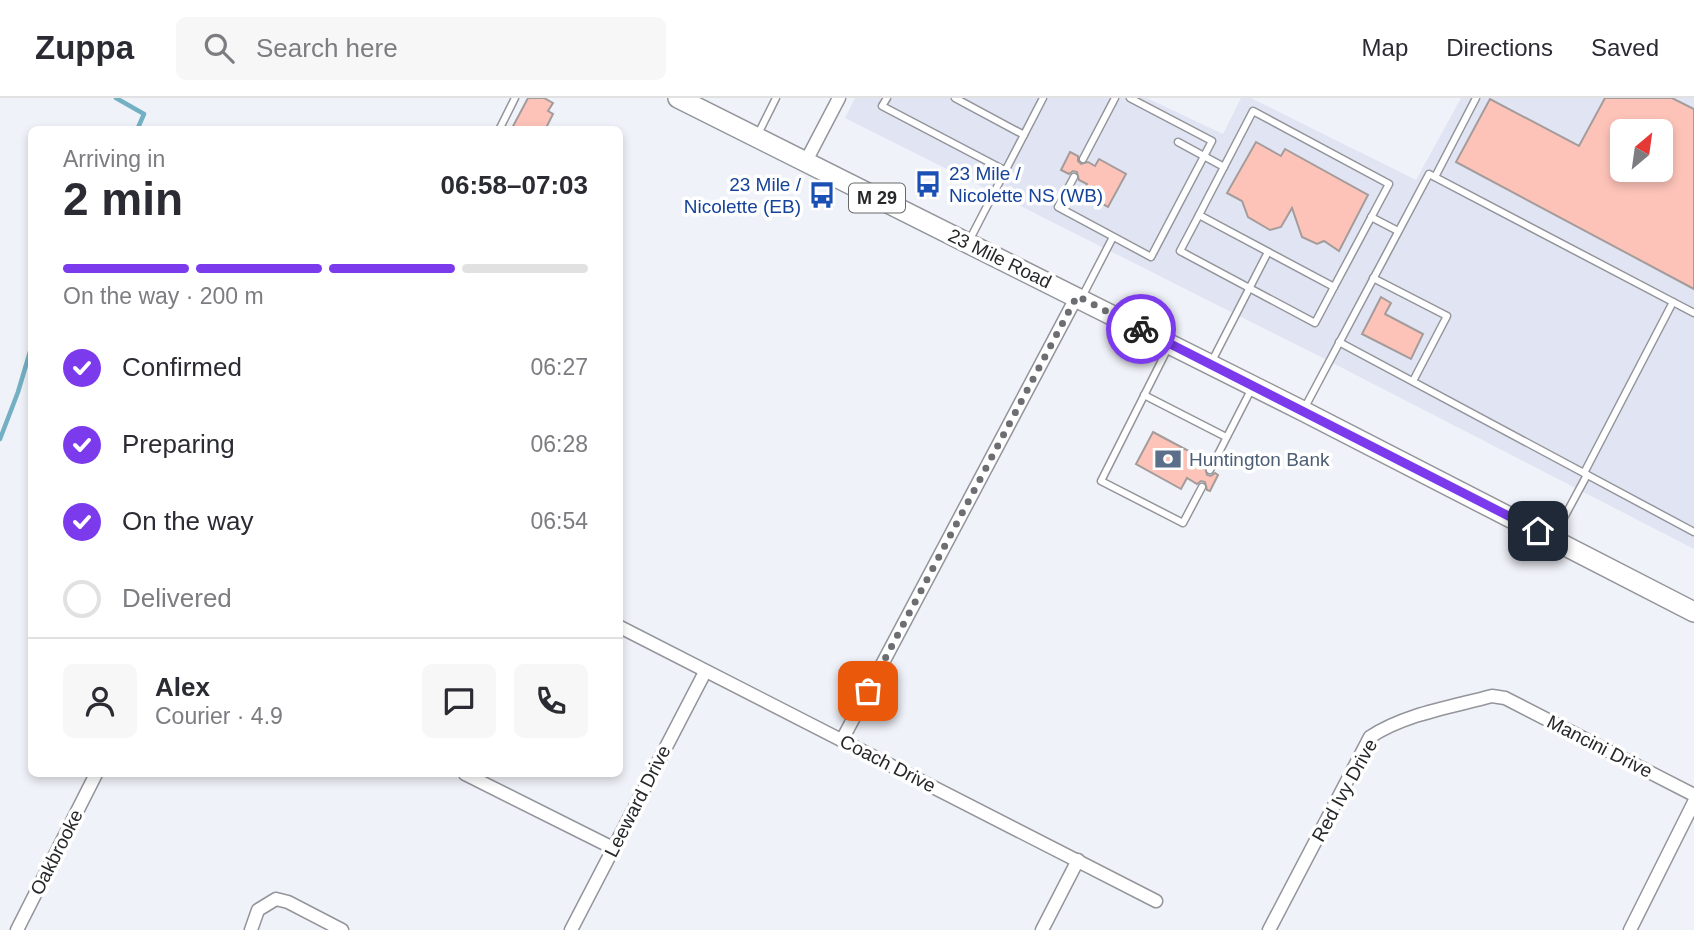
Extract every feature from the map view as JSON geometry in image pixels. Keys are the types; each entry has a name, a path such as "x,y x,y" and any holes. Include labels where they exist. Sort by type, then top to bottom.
{"main road":[{"name":"23 Mile Road","path":"678,98 1303,411 1694,612"}],"street":[{"path":"806,163 839,98"},
{"path":"842,740 1079,298"},
{"name":"Coach Drive","path":"623,629 1156,901"},
{"name":"Leeward Drive","path":"571,930 705,672"},
{"name":"Red Ivy Drive","path":"1269,930 1370,737 1408,719 1492,696 1506,698"},
{"name":"Mancini Drive","path":"1506,698 1694,795"},
{"name":"Oakbrooke","path":"17,930 94,777"},
{"path":"471,777 613,848"},
{"path":"1630,930 1694,802"},
{"path":"1042,930 1078,860"},
{"path":"251,930 258,910 275,899 282,899 342,930"}],"lane":[{"path":"501,126 515,98"},
{"path":"756,138 776,98"},
{"path":"887,98 882,106 1006,171"},
{"path":"955,98 1024,135"},
{"path":"968,243 1043,98"},
{"path":"1083,159 1115,98"},
{"path":"1074,177 1058,207 1151,257 1212,141 1130,98"},
{"path":"1435,177 1476,98"},
{"path":"1253,111 1389,184 1315,323 1180,251 1199,215 1253,111"},
{"path":"1178,142 1224,167"},
{"path":"1303,411 1429,174 1694,313"},
{"path":"1199,215 1334,287"},
{"path":"1371,216 1398,231"},
{"path":"1079,298 1113,237"},
{"path":"1210,365 1268,252"},
{"path":"1373,278 1447,316 1413,382"},
{"path":"1553,538 1673,302"},
{"path":"1339,342 1694,532"},
{"path":"1170,344 1101,481 1183,523 1202,487"},
{"path":"1210,470 1253,386"},
{"path":"1144,396 1226,437"}],"shaded area":[{"path":"855,98 1147,98 1223,134 1241,98 1251,98 1416,180 1461,98 1694,98 1694,549 1319,356 845,118"}],"building":[{"path":"528,98 544,98 553,103 548,111 553,114 547,126 513,126"},
{"path":"1605,98 1672,98 1694,109 1694,289 1456,162 1490,99 1579,146"},
{"path":"1256,142 1281,156 1285,149 1368,195 1339,251 1324,241 1317,244 1302,237 1292,208 1281,227 1270,230 1248,217 1242,201 1227,193"},
{"path":"1070,152 1078,156 1081,164 1088,162 1095,166 1099,159 1126,174 1108,207 1082,193 1087,184 1079,180 1077,172 1069,174 1061,170"},
{"path":"1381,297 1391,303 1385,314 1423,334 1411,359 1362,334"},
{"name":"Huntington Bank","path":"1153,432 1198,456 1195,462 1205,467 1207,475 1218,475 1210,491 1207,490 1205,482 1197,484 1187,478 1181,489 1136,464"}],"waterway":[{"path":"116,98 144,114 139,126"},
{"path":"0,439 28,358"}],"way so far":[{"path":"868,691 1077,296 1141,329"}],"place":[{"name":"23 Mile / Nicolette NS (WB)","path":"928,184"},
{"name":"23 Mile / Nicolette (EB)","path":"822,195"},
{"name":"Huntington Bank","path":"1168,459"}],"route":[{"path":"1141,329 1538,531"}]}
